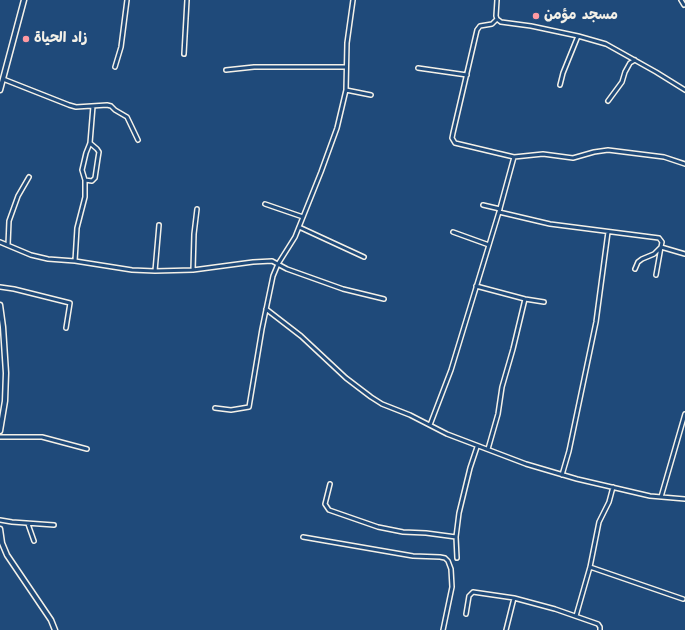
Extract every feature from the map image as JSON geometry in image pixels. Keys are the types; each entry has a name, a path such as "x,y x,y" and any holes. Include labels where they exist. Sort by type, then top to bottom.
{"street":[{"path":"0,90 24,0"},
{"path":"116,67 121,47 127,0"},
{"path":"184,54 187,0"},
{"path":"216,408 231,410 249,407 262,329 273,276 278,264 290,246 299,227 322,172 337,128 346,90 346,66 353,0"},
{"path":"496,0 497,18 504,23 531,26 578,36 606,44 685,90"},
{"path":"681,0 684,5"},
{"path":"497,18 492,24 480,26 478,28 453,133 453,141 514,157 543,154 573,158 608,150 664,157 685,164"},
{"path":"560,85 563,73 578,36"},
{"path":"608,101 622,82 630,63 635,60"},
{"path":"226,70 254,67 346,66"},
{"path":"418,68 466,75"},
{"path":"3,79 76,107 107,105 127,117 138,140"},
{"path":"346,90 371,95"},
{"path":"75,261 77,228 85,197 84,180 82,176 83,164 90,143 93,106"},
{"path":"84,180 92,181 96,178 99,152 90,143"},
{"path":"430,424 450,370 500,210 514,157"},
{"path":"8,245 9,221 18,196 29,177"},
{"path":"265,204 303,217"},
{"path":"483,204 550,224 659,238 662,242 656,275"},
{"path":"193,270 194,234 197,209"},
{"path":"155,271 159,225"},
{"path":"299,227 364,258"},
{"path":"453,232 489,245"},
{"path":"562,474 569,451 596,322 608,232"},
{"path":"0,242 31,255 48,259 75,261 132,270 193,270 272,261 342,289 384,299"},
{"path":"661,247 685,254"},
{"path":"635,269 638,262 654,254 661,247"},
{"path":"476,286 525,299 544,302"},
{"path":"0,287 14,289 70,304 66,328"},
{"path":"488,449 498,414 502,386 525,299"},
{"path":"0,305 5,350 6,382 0,431"},
{"path":"266,309 301,336 346,378 371,397 382,404 398,409 430,424 447,434 526,464 562,474 661,497 685,499"},
{"path":"0,382 6,382"},
{"path":"661,497 685,414"},
{"path":"0,437 42,437 87,449"},
{"path":"457,558 456,537 461,500 477,446"},
{"path":"330,484 325,504 329,510 375,527 403,532 456,537"},
{"path":"576,616 590,567 599,522 609,502 613,487"},
{"path":"0,520 28,524 54,525"},
{"path":"28,524 34,541"},
{"path":"0,529 1,543 7,555 51,620 55,630"},
{"path":"303,537 413,556 445,558 451,569 452,587 443,630"},
{"path":"590,567 683,599"},
{"path":"466,614 469,596 473,592 514,598 555,609 598,624 600,630"},
{"path":"506,630 514,598"}],"place":[{"name":"مسجد مؤمن","path":"536,16"},
{"name":"زاد الحياة","path":"26,39"}]}
